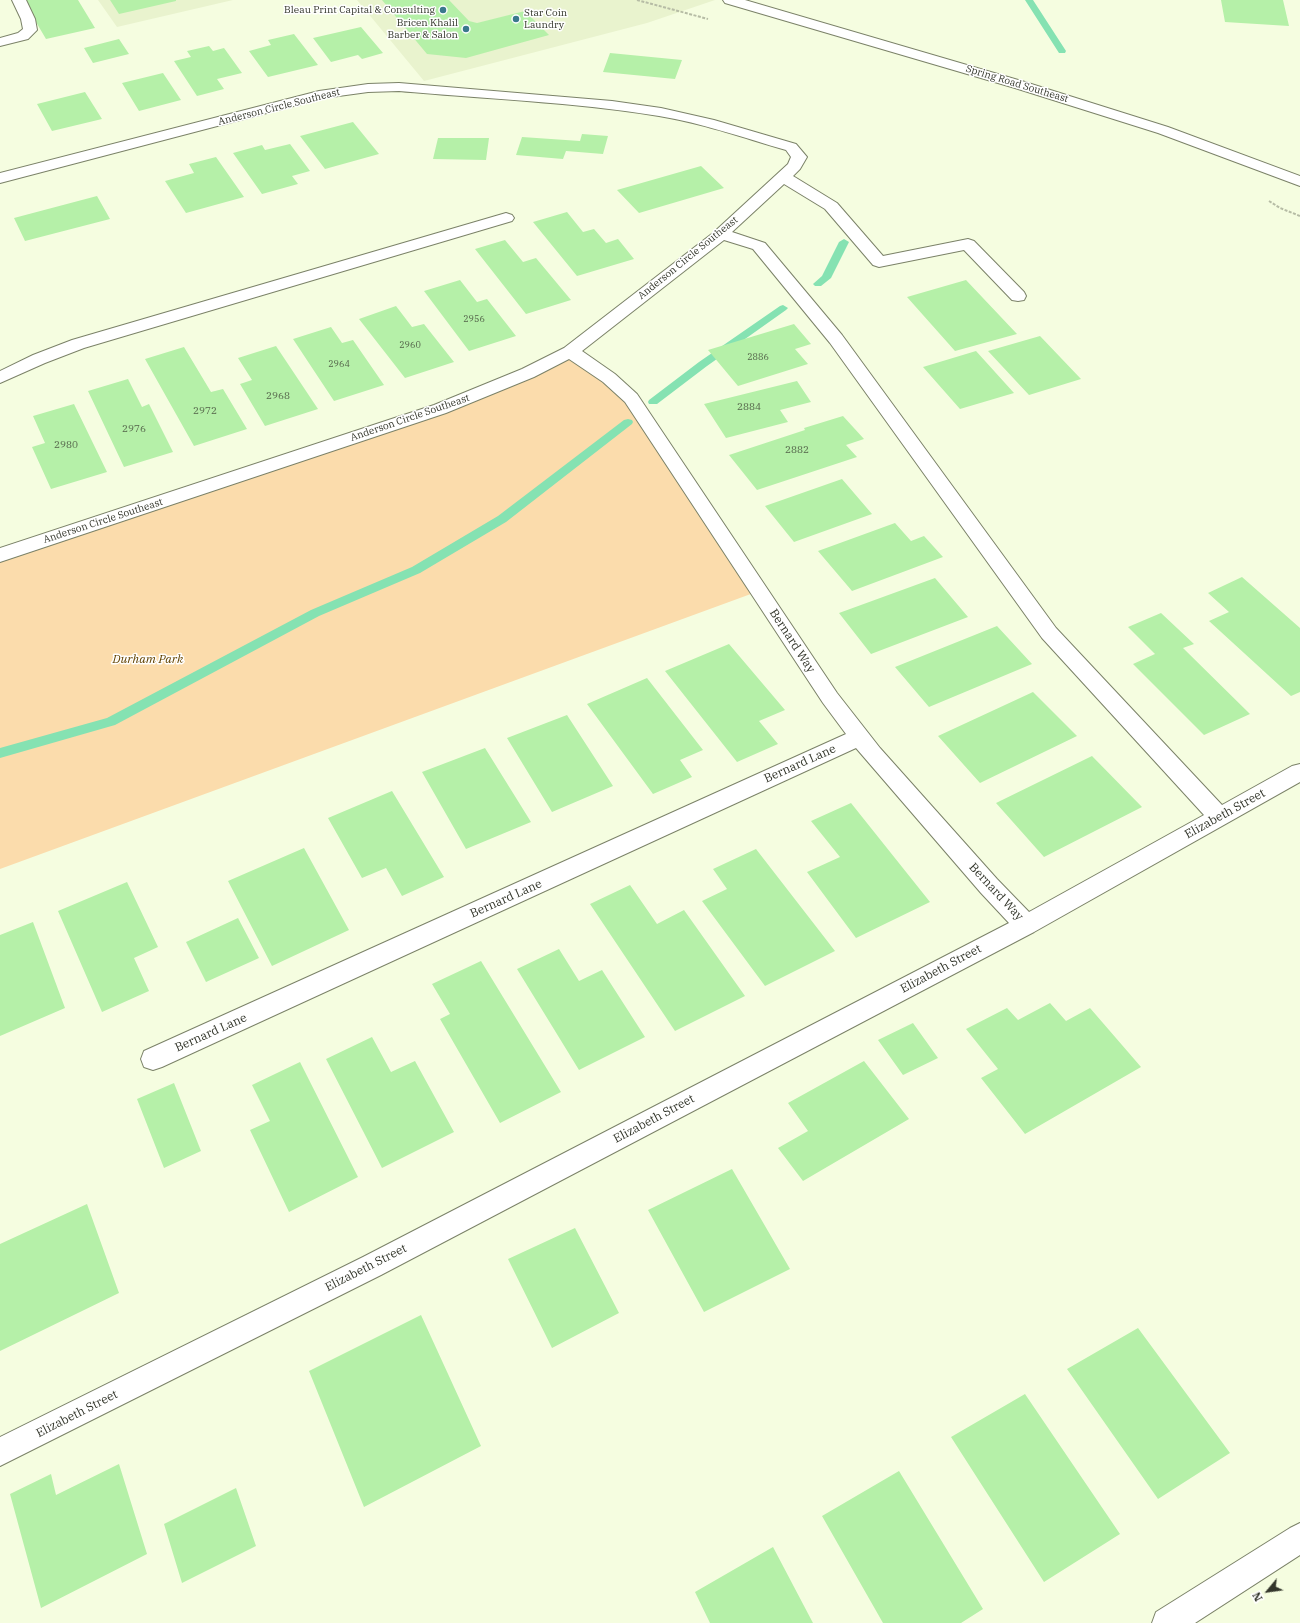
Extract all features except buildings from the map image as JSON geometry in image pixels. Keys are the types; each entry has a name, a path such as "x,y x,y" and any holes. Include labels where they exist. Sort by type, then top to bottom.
{"street":[{"path":"0,42 23,36 30,30 28,19 19,0"},
{"name":"Spring Road Southeast","path":"730,0 1020,85 1163,130 1300,181"},
{"name":"Anderson Circle Southeast","path":"0,178 324,94 368,88 399,87 612,105 661,112 709,123 791,147 799,157 795,166 722,234 570,352 528,373 440,409 0,555"},
{"path":"783,177 831,206 879,262 968,244 1018,296"},
{"path":"0,378 39,359 78,344 506,218"},
{"path":"722,234 759,246 836,339 1049,633 1219,817"},
{"name":"Bernard Way","path":"570,352 598,368 615,382 630,398 858,738 989,886 1026,925"},
{"name":"Bernard Lane","path":"153,1060 858,738"},
{"name":"Elizabeth Street","path":"0,1452 372,1266 1026,925 1300,772"},
{"path":"1167,1623 1300,1538"}],"shaded area":[{"path":"98,0 233,0 117,27"},
{"path":"357,0 715,0 647,23 424,81"}],"green space":[{"name":"Durham Park","path":"570,352 615,381 759,591 0,869 0,555 440,409"}],"waterway":[{"path":"1029,0 1062,51"},
{"path":"818,284 826,278 844,242"},
{"path":"653,402 703,364 783,308"},
{"path":"0,753 111,722 315,613 416,570 502,519 628,422"}],"place":[{"name":"Bleau Print Capital & Consulting","path":"443,10"},
{"name":"Star Coin Laundry","path":"516,19"},
{"name":"Bricen Khalil Barber & Salon","path":"466,29"}]}
